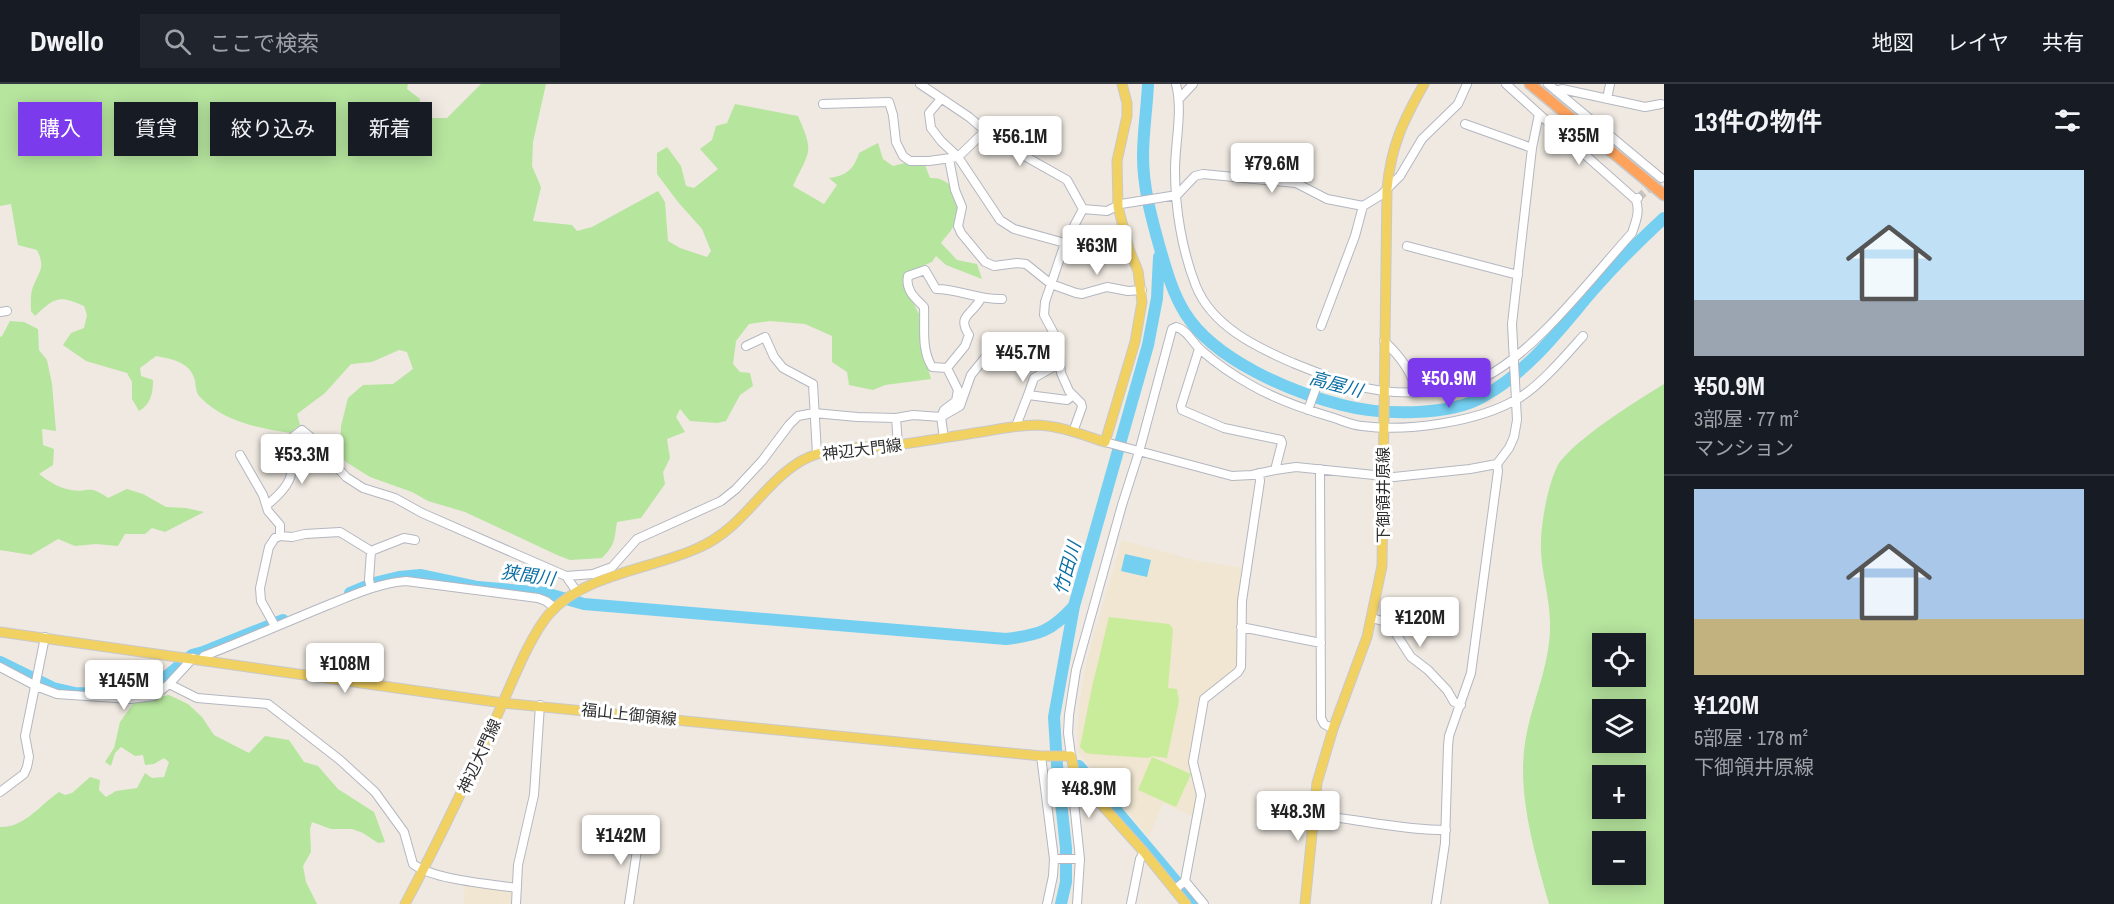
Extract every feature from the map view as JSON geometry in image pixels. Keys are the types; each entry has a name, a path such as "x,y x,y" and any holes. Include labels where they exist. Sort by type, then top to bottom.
{"highway":[{"path":"1530,84 1664,195"}],"main road":[{"path":"1107,443 1141,315 1142,290 1127,241 1120,206 1116,161 1127,116 1127,103 1122,84"},
{"name":"下御領井原線","path":"1305,904 1317,783 1333,729 1372,618 1382,566 1384,341 1389,164 1396,138 1424,84"},
{"name":"神辺大門線","path":"405,904 424,870 525,656 545,621 557,606 575,593 611,578 697,549 715,540 746,515 777,480 792,467 817,454 898,445 1016,426 1052,426 1107,443"},
{"name":"福山上御領線","path":"0,632 503,703 1043,756 1069,756"},
{"path":"1069,756 1076,775 1186,904"}],"street":[{"path":"920,84 969,117 996,140 1067,180 1083,209"},
{"path":"1176,84 1179,99 1176,196 1188,261 1197,288 1209,310 1245,339 1320,377 1384,392 1441,390 1470,383 1497,370 1514,359 1555,318 1632,233 1638,212 1637,199 1506,84"},
{"path":"1179,99 1193,84"},
{"path":"1321,326 1355,236 1363,206 1387,189 1400,176 1422,140 1458,104 1467,84"},
{"path":"1548,84 1662,179"},
{"path":"1607,99 1610,84"},
{"path":"1556,91 1562,89 1645,107 1661,104"},
{"path":"941,99 929,113 931,129 958,157 984,197 1006,225 1065,243"},
{"path":"823,104 889,102 896,142 903,156 910,161 958,157 986,131"},
{"path":"1107,443 1225,475 1252,475 1296,467 1383,476 1414,476 1497,464 1514,437 1517,420 1512,324 1532,148 1539,114"},
{"path":"1465,124 1532,148"},
{"path":"949,159 955,190 962,207 958,226 985,262 994,266 1017,262 1026,264 1051,284 1082,294 1107,287 1128,291 1142,290"},
{"path":"1083,209 1099,212 1176,196 1195,176 1203,174 1296,183 1327,199 1363,206"},
{"path":"1073,432 1082,407 1081,403 1072,396 1061,373 1058,340 1044,315 1045,302 1065,243 1083,209"},
{"path":"1407,246 1518,275"},
{"path":"947,368 932,367 929,361 924,344 924,307 910,292 908,276 925,270 936,289 957,290 981,298 1002,299"},
{"path":"947,368 967,344 969,335 963,326 963,321 981,298"},
{"path":"1069,756 1069,715 1076,670 1172,329 1176,327 1183,329 1199,349 1224,370 1253,387 1356,425 1383,426 1414,426 1478,416 1517,398 1561,361 1583,336"},
{"path":"746,345 765,337 774,357 783,368 813,384 817,454"},
{"path":"1384,341 1401,359 1416,391"},
{"path":"1199,349 1181,406 1182,410 1224,428 1281,440 1275,470"},
{"path":"267,505 288,485 293,465 289,440 302,430 330,453 336,466 346,477 363,488 402,501 422,513 566,576 593,574 612,567 637,538 721,501 736,489 798,416 814,413 857,417 896,418 913,415 941,417 960,406 970,375 988,354"},
{"path":"1016,426 1034,378 1055,366 1060,366"},
{"path":"944,438 941,417 944,410 956,401 958,390 947,368"},
{"path":"1308,408 1320,377"},
{"path":"1028,395 1066,400 1072,396"},
{"path":"896,418 898,445"},
{"path":"240,455 263,495 268,511 280,525 280,536"},
{"path":"1436,904 1446,830 1449,736 1471,673 1498,471 1497,464"},
{"path":"1320,469 1321,718 1324,724 1333,729"},
{"path":"1175,889 1184,881 1201,795 1193,762 1204,699 1238,672 1241,667 1242,601 1260,481 1259,473"},
{"path":"274,623 261,601 260,588 269,547 275,538 340,532 371,551"},
{"path":"371,551 404,538 415,540"},
{"path":"370,584 371,551"},
{"path":"566,576 575,593"},
{"path":"0,668 36,682 57,694 130,699 154,696 169,684 192,658 204,656 274,623 370,584 406,581 538,598 557,606"},
{"path":"1372,618 1389,623 1411,657 1428,670 1447,690 1454,702 1461,705"},
{"path":"1241,627 1321,643"},
{"path":"0,792 24,774 27,767 25,736 45,638"},
{"path":"169,684 197,698 268,704 340,760 375,792 404,832 413,864 424,870 466,881 518,888"},
{"path":"516,904 518,866 534,795 540,705"},
{"path":"1043,756 1055,859 1047,904"},
{"path":"1076,775 1073,780 1073,793 1079,860 1077,904"},
{"path":"1314,815 1409,829 1446,830"},
{"path":"628,904 640,830"},
{"path":"1131,904 1140,860 1144,852"},
{"path":"1055,859 1079,860"},
{"path":"1184,881 1204,904"}],"shaded area":[{"path":"1122,540 1197,561 1244,568 1237,671 1202,698 1190,766 1198,795 1194,817 1163,803 1149,837 1078,752 1077,732 1087,659"},
{"path":"463,883 509,889 515,895 515,904 463,904 465,889"}],"green space":[{"path":"0,84 408,84 407,89 420,99 420,102 348,102 348,156 432,156 432,118 447,118 481,84 546,84 533,142 532,166 541,187 533,221 572,225 577,231 592,227 658,191 665,202 668,241 680,248 707,257 711,251 702,229 657,174 657,153 667,147 681,166 686,186 694,188 718,169 700,149 712,140 716,126 727,123 735,104 798,116 807,138 808,152 793,186 824,204 837,185 829,178 840,176 848,171 855,163 859,153 878,143 883,159 893,166 905,163 925,165 930,178 947,182 956,194 958,202 953,227 941,243 957,260 977,264 982,279 946,265 936,256 932,262 905,273 904,285 919,314 921,344 931,379 885,385 873,390 849,385 847,372 832,362 832,336 805,324 770,321 749,324 736,341 733,364 740,372 750,373 753,386 740,395 726,421 717,423 690,421 680,409 676,417 685,432 667,439 670,458 663,472 665,484 641,518 617,522 615,538 602,558 570,560 465,512 428,501 412,492 370,477 346,462 340,455 341,426 348,398 363,385 393,384 413,369 407,352 399,350 372,362 351,364 325,393 297,414 300,425 290,433 243,423 221,413 199,396 193,375 185,366 180,362 156,356 140,368 141,376 153,380 153,385 149,402 139,411 132,399 132,382 127,373 86,361 63,345 71,333 84,328 87,315 84,306 63,299 48,305 35,316 31,311 31,293 41,269 41,261 37,250 18,245 11,204 0,206"},
{"path":"10,321 24,322 38,329 39,350 47,360 52,384 56,431 42,429 43,445 54,449 53,465 39,474 67,489 92,490 108,498 127,489 143,494 166,507 204,512 165,532 152,528 145,534 125,534 118,546 96,544 75,546 58,539 31,555 0,550 0,337"},
{"path":"1664,384 1664,904 1549,904 1529,824 1523,783 1525,743 1544,669 1549,639 1550,614 1541,551 1545,508 1553,475 1564,457 1590,434"},
{"path":"1109,617 1169,624 1173,629 1168,688 1177,689 1179,701 1167,758 1092,754 1086,753 1080,747"},
{"path":"169,695 188,704 202,717 214,735 249,753 265,736 289,740 304,762 318,766 338,789 374,812 385,842 378,843 352,829 331,829 312,822 311,852 303,866 306,882 317,904 0,904 0,827 17,824 59,792 65,795 72,793 90,777 100,780 99,790 106,797 116,791 137,788 145,773 152,778 164,777 169,762 164,758 154,764 145,765 143,755 135,756 121,747 115,753 111,766 105,762 114,748 120,722 135,701"},
{"path":"1152,757 1191,774 1176,807 1138,790"}],"water":[{"path":"1125,554 1151,560 1147,577 1121,571"}],"waterway":[{"name":"高屋川","path":"1148,84 1143,156 1146,190 1167,272 1176,297 1185,313 1198,330 1215,345 1255,372 1300,392 1342,405 1375,411 1434,411 1469,403 1484,396 1528,364 1606,276 1664,218"},
{"name":"竹田川","path":"1061,904 1066,882 1066,848 1054,717 1074,606 1148,345 1157,298 1159,257"},
{"name":"狭間川","path":"350,593 374,583 421,575 478,587 545,593 584,604 1006,639 1027,636 1044,630 1059,621 1074,606"},
{"name":"狭間川","path":"0,662 53,688 75,693 123,694 150,690 192,655 283,620"},
{"path":"1079,766 1195,904"}],"tunnel":[{"path":"1638,198 1659,180"}]}
